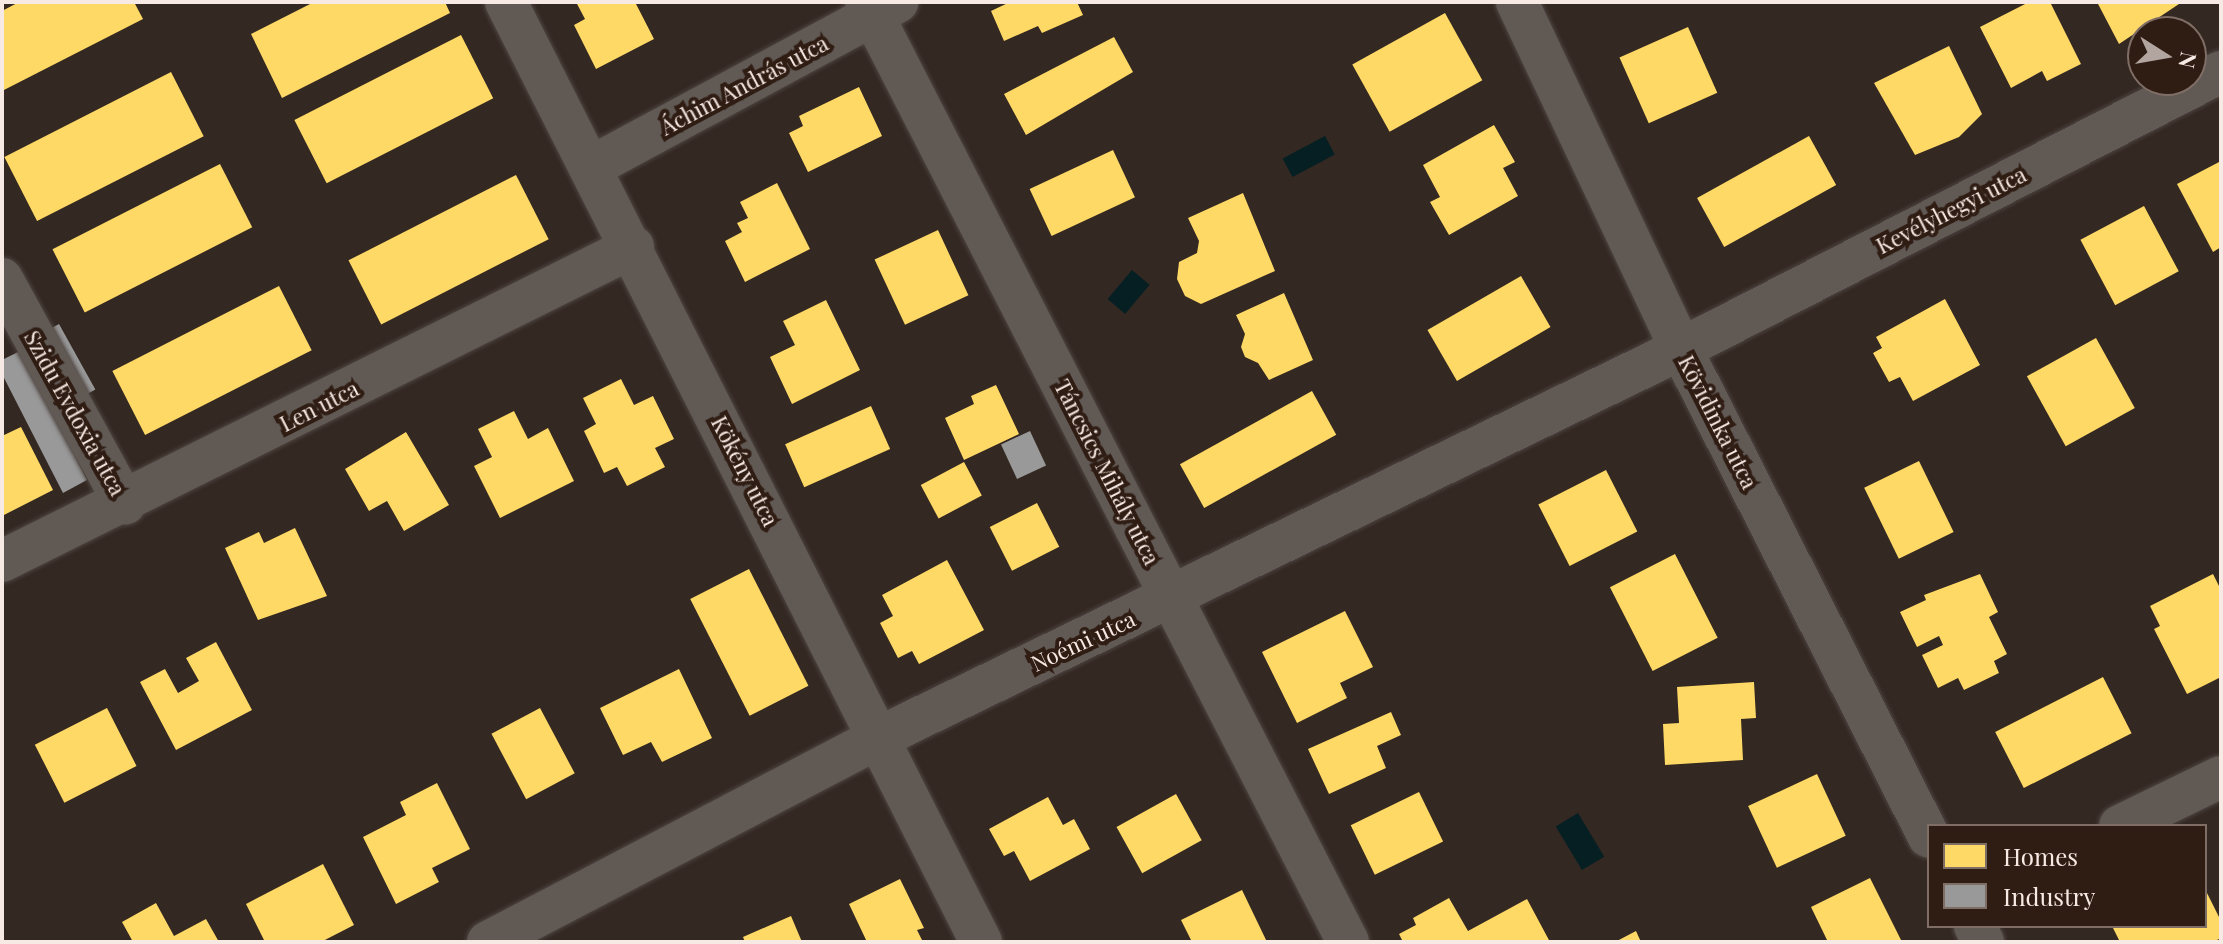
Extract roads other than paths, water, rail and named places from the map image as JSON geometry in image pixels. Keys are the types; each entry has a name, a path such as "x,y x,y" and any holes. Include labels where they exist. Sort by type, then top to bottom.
{"street":[{"name":"Kökény utca","path":"506,2 633,247 981,942"},
{"name":"Kövidinka utca","path":"1517,2 1681,349 1927,833"},
{"name":"Áchim András utca","path":"591,167 879,6"},
{"name":"Táncsics Mihály utca","path":"879,6 1171,599 1348,942"},
{"name":"Kevélyhegyi utca","path":"1681,349 2221,72"},
{"name":"Len utca","path":"2,561 125,504 633,247"},
{"name":"Szidu Evdoxia utca","path":"2,279 125,504"},
{"name":"Noémi utca","path":"488,942 878,738 1171,599 1681,349"},
{"path":"2124,824 2221,777"}],"water":[{"path":"1325,136 1335,155 1292,177 1283,159"},
{"path":"1132,270 1150,285 1125,314 1108,299"},
{"path":"1578,813 1604,857 1582,870 1556,826"}]}
